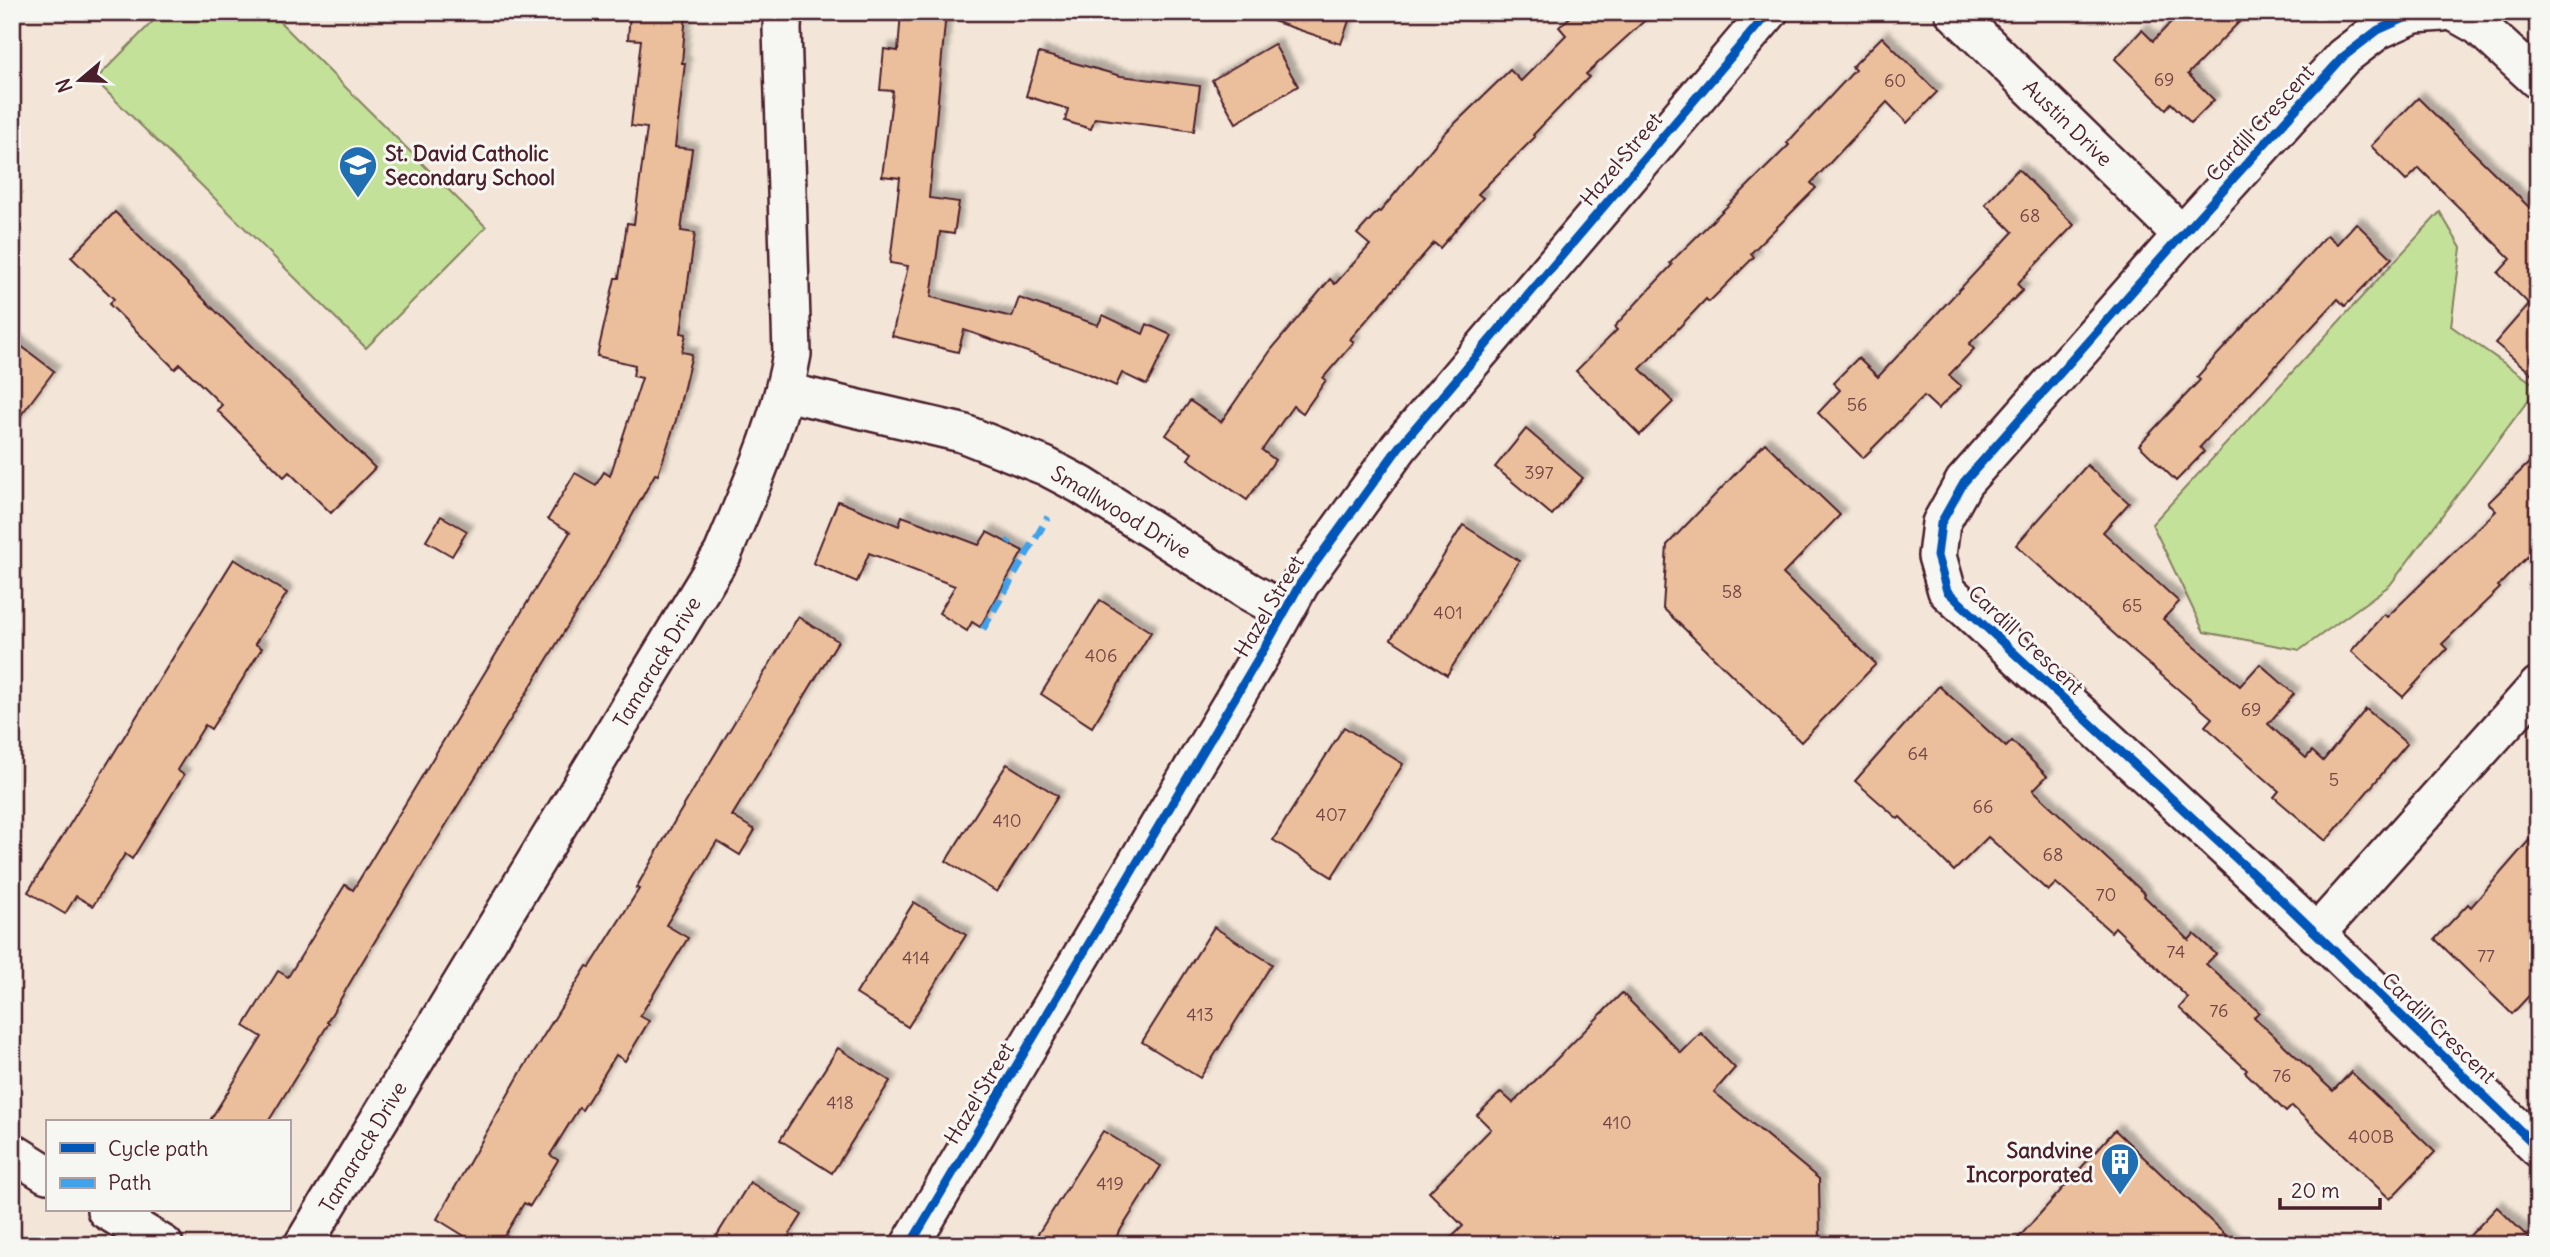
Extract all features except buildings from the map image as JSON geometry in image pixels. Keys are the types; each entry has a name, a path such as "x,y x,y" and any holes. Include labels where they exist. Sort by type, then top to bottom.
{"street":[{"name":"Tamarack Drive","path":"303,1245 723,553 772,434 786,392 792,354 783,12"},
{"name":"Hazel Street","path":"910,1245 1300,584 1399,447 1769,12"},
{"name":"Austin Drive","path":"1955,12 2182,235"},
{"name":"Cardill Crescent","path":"2443,12 2414,13 2378,30 2343,57 1964,482 1941,523 1937,556 1947,591 2316,934 2538,1148"},
{"path":"2454,12 2479,26 2538,80"},
{"name":"Smallwood Drive","path":"786,392 962,433 1045,466 1081,485 1284,611"},
{"path":"2316,934 2538,686"},
{"path":"12,1152 46,1173"},
{"path":"109,1212 164,1245"}],"green space":[{"path":"162,12 270,12 486,227 366,348 95,80"},
{"path":"2440,212 2461,248 2451,326 2538,387 2390,585 2300,650 2204,632 2152,524"}],"marked path":[{"path":"983,629 1048,517"}],"cycle path":[{"path":"910,1245 1300,584 1399,447 1769,12"},
{"path":"2443,12 2414,14 2378,30 2343,57 1964,482 1941,523 1937,556 1947,591 2291,909 2538,1148"}],"place":[{"name":"St. David Catholic Secondary School","path":"358,199"},
{"name":"Sandvine Incorporated","path":"2120,1196"}]}
